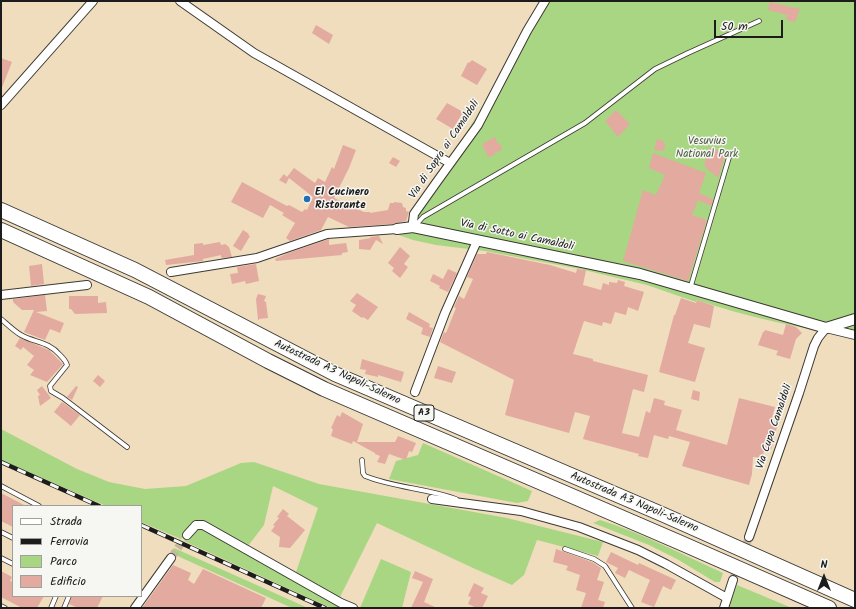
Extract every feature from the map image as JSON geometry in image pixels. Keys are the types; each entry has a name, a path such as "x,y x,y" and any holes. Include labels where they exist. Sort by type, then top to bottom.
{"highway":[{"name":"Autostrada A3 Napoli-Salerno","path":"1,210 136,270 336,374 664,515 855,600"},
{"name":"Autostrada A3 Napoli-Salerno","path":"1,230 149,297 268,361 324,389 829,608"}],"street":[{"path":"1,105 93,1"},
{"path":"180,1 254,53 450,163"},
{"name":"Via di Sopra ai Camaldoli","path":"413,227 414,214 486,112 527,31 545,1"},
{"name":"Via di Sotto ai Camaldoli","path":"171,272 257,258 327,234 413,227 640,274 826,328"},
{"path":"414,392 445,313 477,240"},
{"path":"1,295 87,285"},
{"path":"826,328 855,319"},
{"path":"826,328 855,335"},
{"name":"Via Cupa Camaldoli","path":"749,536 814,346 826,328"},
{"path":"432,499 521,511 579,527 638,550 727,598"},
{"path":"187,535 196,525 203,525 341,603 353,608"},
{"path":"135,608 171,558"},
{"path":"724,608 733,580"}],"lane":[{"path":"413,227 423,217 585,123 655,69 759,21"},
{"path":"690,289 730,154"},
{"path":"1,319 25,338 42,342 55,350 66,361 67,365 50,386 51,391 63,398 127,447"},
{"path":"362,460 364,476 398,485 439,493 468,504"},
{"path":"1,486 37,505"},
{"path":"1,532 12,538"},
{"path":"565,549 594,559 606,566 632,608"},
{"path":"1,558 12,564"},
{"path":"51,608 56,597"},
{"path":"64,608 69,597"},
{"path":"1,606 5,608"}],"green space":[{"name":"Vesuvius National Park","path":"541,1 855,1 855,328 847,336 790,325 697,300 696,302 647,285 580,269 485,251 436,245 399,235 479,113"},
{"path":"1,429 77,469 109,482 145,489 186,486 241,463 254,462 319,484 507,518 603,542 598,556 537,540 524,575 512,585 377,523 339,599 295,575 318,508 273,486 264,525 248,546 200,522 193,526 181,539 142,522 142,505 104,505 1,460"},
{"path":"423,443 532,491 528,501 517,503 389,479 396,461 418,455"},
{"path":"600,520 647,538 723,573 720,582 715,582 677,559 649,545 593,523"},
{"path":"203,527 347,608 331,608 184,541 195,528"},
{"path":"174,548 308,608 292,608 171,553"},
{"path":"381,559 411,572 402,608 360,608"},
{"path":"737,585 792,608 729,608"}],"building":[{"path":"770,2 800,9 795,22 786,20 787,15 768,10"},
{"path":"316,25 333,35 329,44 312,33"},
{"path":"1,58 12,62 1,90"},
{"path":"472,60 487,69 477,85 461,76 468,62 469,63"},
{"path":"447,103 463,112 453,129 436,119"},
{"path":"616,110 630,124 618,137 605,121"},
{"path":"495,137 498,144 500,143 502,150 494,153 495,155 488,157 482,144"},
{"path":"657,139 663,141 665,145 664,151 654,150"},
{"path":"343,145 356,150 334,198 364,212 370,213 388,210 390,203 402,203 403,207 406,208 406,211 409,212 406,221 393,224 349,227 328,217 321,230 290,241 286,238 295,223 282,215 284,213 270,205 263,218 231,202 242,182 287,206 289,205 302,212 305,209 307,210 313,197 289,178 286,184 279,180 284,174 287,177 294,168 315,183 318,178 325,182 332,167 334,169"},
{"path":"709,147 726,153 718,178 704,166"},
{"path":"653,153 706,173 699,193 711,198 713,201 711,206 698,200 692,215 707,220 688,281 623,261 643,190 656,195 665,175 649,168"},
{"path":"393,157 400,161 396,167 389,163"},
{"path":"243,230 250,236 241,251 233,246"},
{"path":"379,236 383,244 376,240 370,250 359,249 359,240"},
{"path":"329,239 329,245 346,243 348,252 342,253 342,255 276,261 275,259 288,253"},
{"path":"220,242 221,245 225,244 229,247 232,257 223,258 221,255 203,259 203,261 166,265 165,260 194,255 194,244 203,243 203,245"},
{"path":"400,247 410,256 404,264 408,267 400,278 392,271 394,268 388,263"},
{"path":"487,252 550,265 576,273 577,269 586,270 583,285 601,290 603,283 609,285 609,282 617,283 618,280 625,282 624,286 644,292 638,311 628,307 626,315 615,312 611,324 603,322 602,326 584,321 573,354 593,359 593,361 648,375 644,392 633,389 622,433 639,437 646,411 650,413 654,398 665,401 664,405 682,410 676,430 727,445 739,398 775,407 771,421 778,423 771,450 765,448 762,458 753,457 752,474 749,485 682,466 690,442 669,436 668,439 654,435 648,458 638,456 639,454 583,439 590,416 575,412 569,433 505,415 514,380 440,342 444,332 446,333 459,296 464,299 473,279 467,277 477,254 486,254"},
{"path":"42,264 44,284 31,286 29,266"},
{"path":"256,264 259,281 246,284 245,281 232,284 230,274 238,273 237,267"},
{"path":"448,269 457,273 448,292 439,288 440,286 430,281 433,274 443,279"},
{"path":"357,293 378,307 368,320 352,311 356,305 350,301"},
{"path":"258,294 266,296 264,301 266,302 268,318 259,320 256,299"},
{"path":"45,295 47,311 36,312 64,323 60,333 50,329 45,340 24,332 34,310 22,310 13,302 13,299"},
{"path":"69,296 98,296 98,303 106,302 107,313 75,314 71,309 69,309"},
{"path":"681,298 696,303 697,300 714,306 710,328 694,324 688,343 705,348 695,382 659,372 674,315"},
{"path":"409,312 430,324 429,327 433,328 430,337 421,334 423,328 406,319"},
{"path":"786,324 796,327 802,333 796,339 790,359 776,355 778,351 758,345 765,330 783,335"},
{"path":"20,338 49,350 63,364 47,382 30,375 34,370 27,365 34,356 23,347 21,350 15,346"},
{"path":"362,359 404,372 401,382 378,375 378,377 365,374 366,370 360,369"},
{"path":"438,366 456,372 452,383 434,378"},
{"path":"98,375 105,381 100,387 93,381"},
{"path":"42,386 51,398 40,406 38,396 40,395 37,390"},
{"path":"76,386 78,387 72,400 67,397"},
{"path":"693,390 700,392 699,401 691,399"},
{"path":"62,402 80,415 71,426 54,412"},
{"path":"342,412 363,424 357,442 395,442 398,436 416,443 412,452 409,451 406,460 389,454 385,464 377,462 380,456 353,441 352,444 331,436 333,429 331,428 337,415 340,417"},
{"path":"1,493 24,505 12,505 12,526 1,521"},
{"path":"283,509 289,514 287,516 305,530 290,548 279,547 280,537 271,531 275,526 273,525 279,518 277,517"},
{"path":"556,549 592,562 601,568 597,580 604,582 598,600 605,602 603,608 581,608 586,593 576,590 580,575 566,570 568,566 553,562"},
{"path":"611,552 638,565 639,563 676,580 671,590 663,586 654,607 641,602 650,580 629,570 625,578 615,573 618,568 606,562"},
{"path":"173,565 191,573 188,580 194,584 203,569 266,598 261,608 142,608"},
{"path":"1,571 12,577 10,581 12,582 12,597 43,597 37,608 22,608 1,597"},
{"path":"415,571 433,579 424,602 437,608 411,608 423,582 412,578"},
{"path":"474,583 484,588 481,593 488,596 482,608 477,608 468,604 471,597 468,596"},
{"path":"72,597 102,597 97,608 78,608 69,604"}],"tunnel":[{"path":"171,558 187,535"},
{"path":"733,580 749,537"}],"railway":[{"path":"1,462 97,505"},
{"path":"142,525 325,608"}],"place":[{"name":"El Cucinero Ristorante","path":"307,199"}]}
